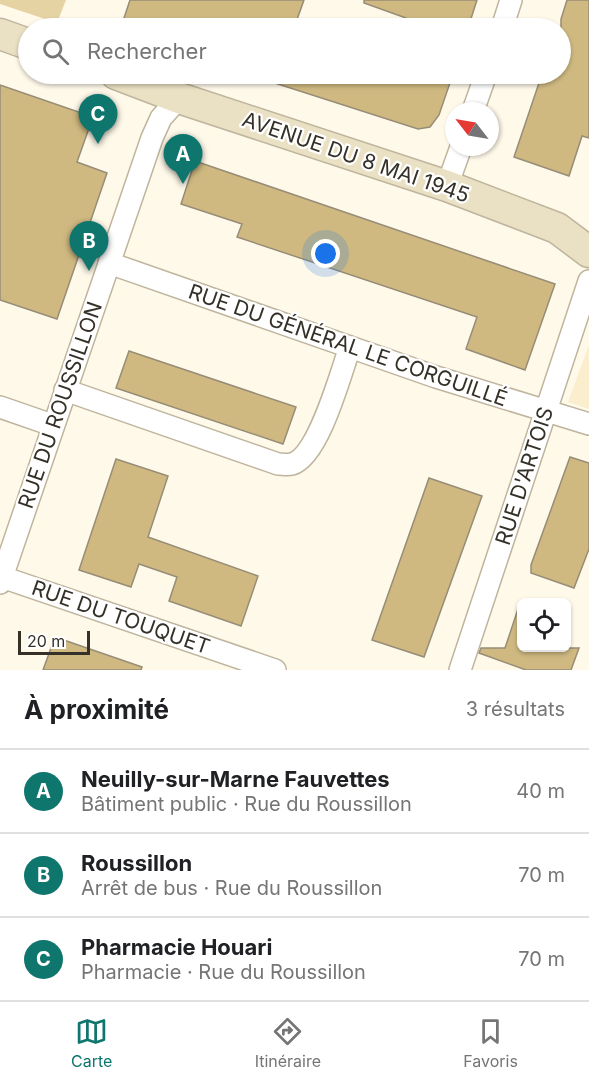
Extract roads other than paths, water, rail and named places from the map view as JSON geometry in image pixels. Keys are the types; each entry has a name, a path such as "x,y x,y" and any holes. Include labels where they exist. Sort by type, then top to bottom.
{"street":[{"path":"505,18 511,0"},
{"path":"0,34 18,40"},
{"name":"AVENUE DU 8 MAI 1945","path":"142,84 447,186 557,228 589,252"},
{"path":"476,102 482,84"},
{"name":"RUE DU ROUSSILLON","path":"1,580 52,425 152,138 162,118 179,98"},
{"path":"447,186 457,156"},
{"name":"RUE DU GÉNÉRAL LE CORGUILLÉ","path":"109,263 436,377 589,424"},
{"name":"RUE D'ARTOIS","path":"460,670 589,281"},
{"path":"65,390 278,464 293,464 306,454 322,426 350,347"},
{"path":"0,407 52,425"},
{"name":"RUE DU TOUQUET","path":"1,580 275,670"}],"place":[{"name":"Pharmacie Houari","path":"98,144"},
{"name":"Neuilly-sur-Marne Fauvettes","path":"183,184"},
{"name":"Roussillon","path":"89,271"}]}
